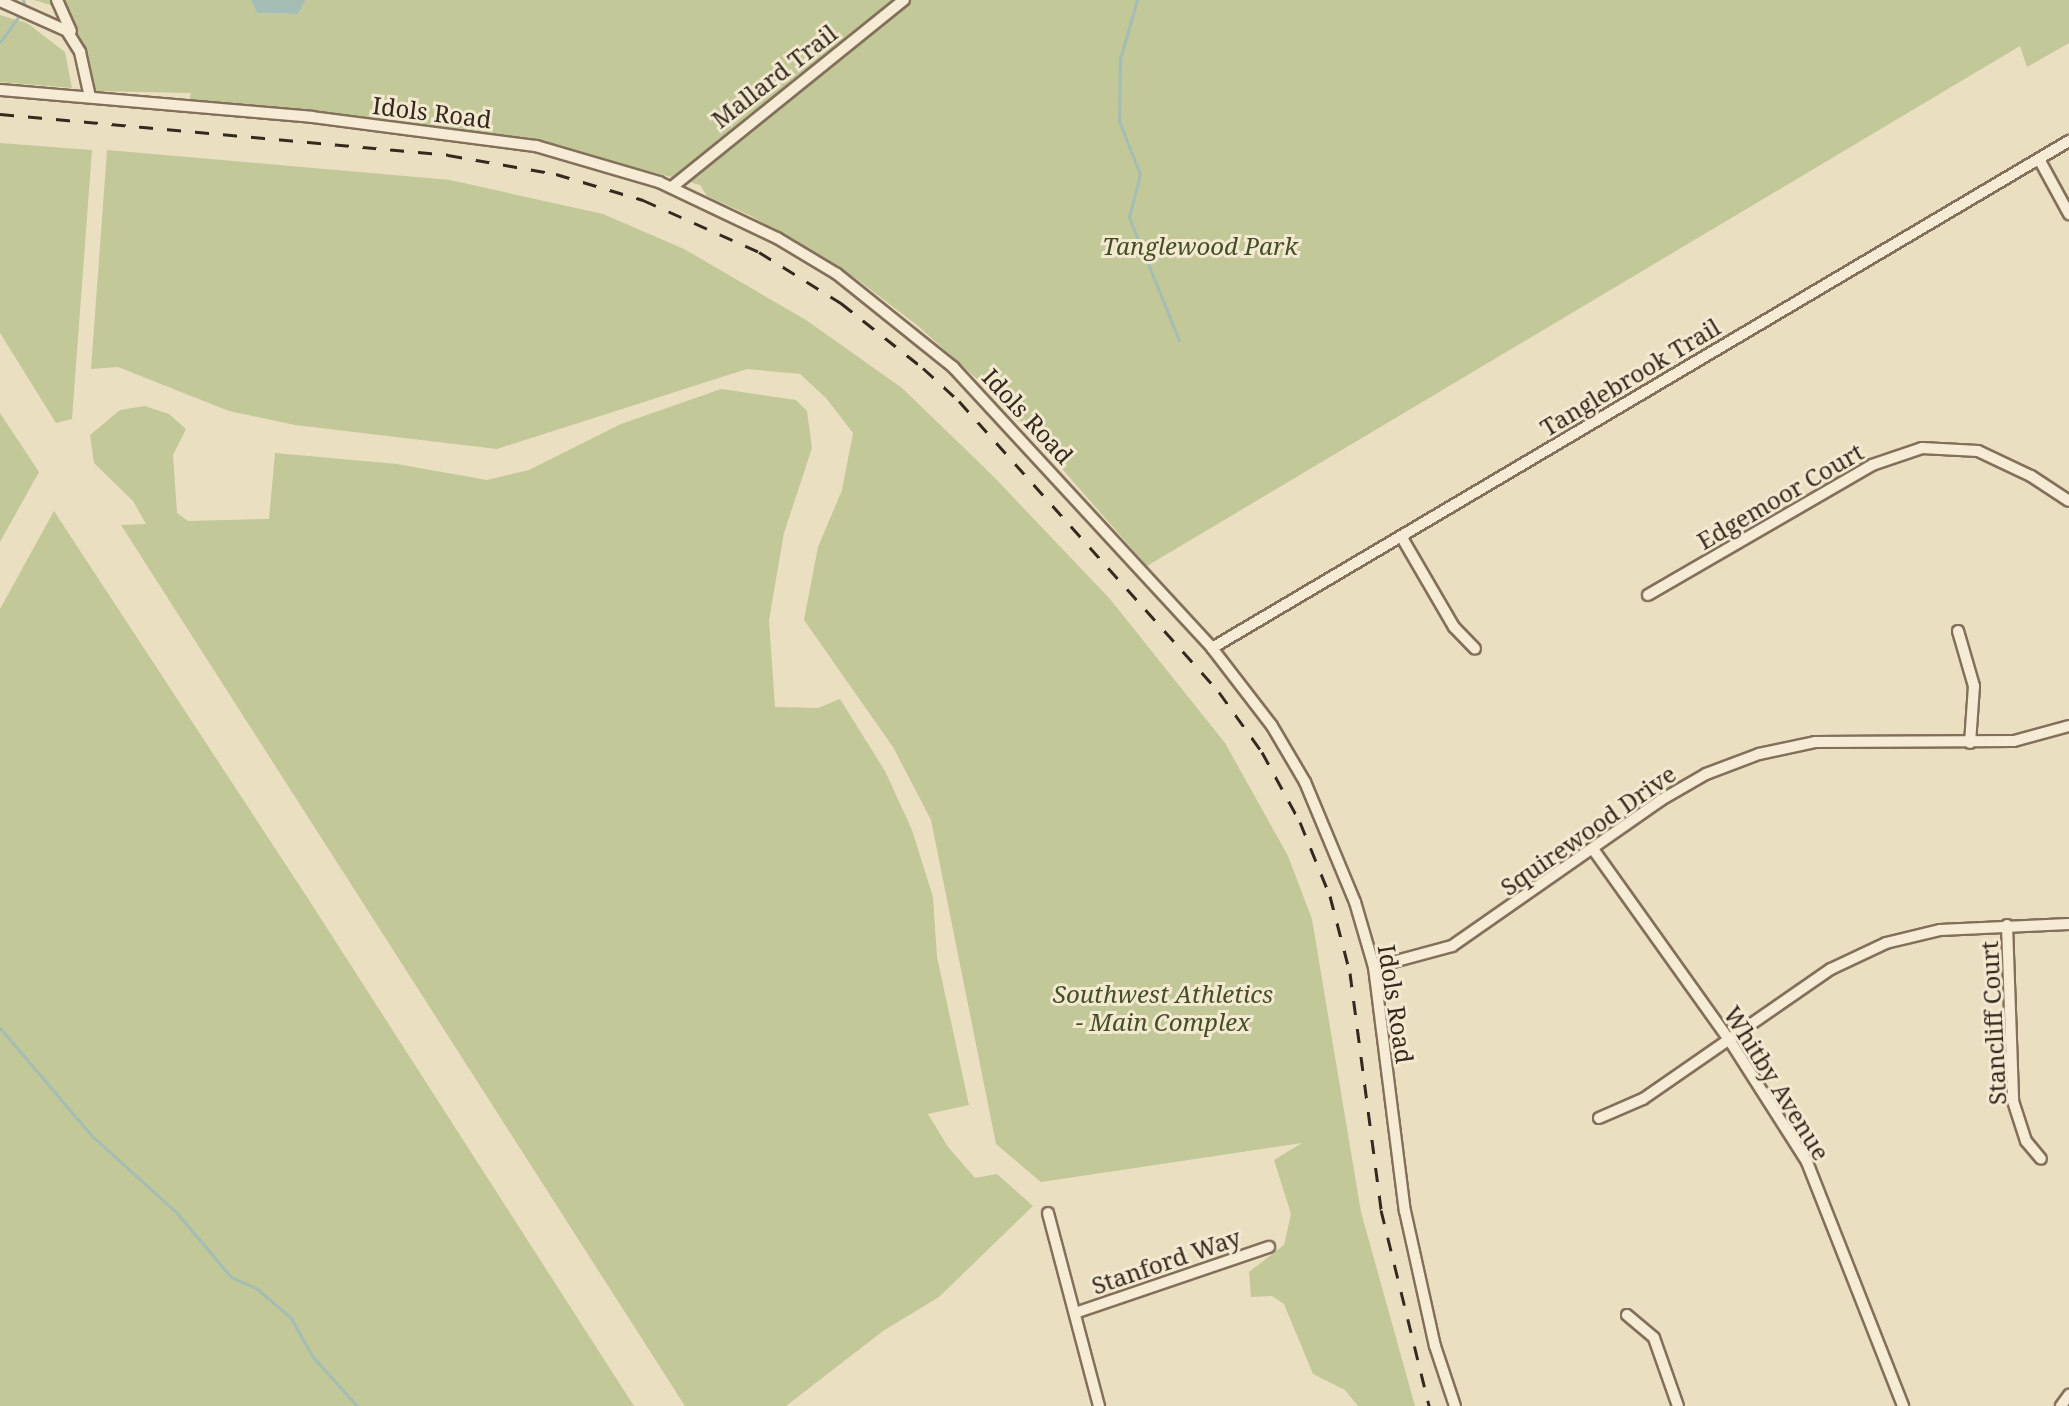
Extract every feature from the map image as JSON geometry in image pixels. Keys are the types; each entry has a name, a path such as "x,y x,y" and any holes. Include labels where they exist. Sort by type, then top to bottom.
{"street":[{"path":"57,0 76,41 90,97"},
{"name":"Mallard Trail","path":"672,187 904,0"},
{"path":"0,1 59,25 76,41"},
{"name":"Idols Road","path":"0,90 312,117 536,146 672,187 777,238 837,274 953,367 1212,648 1272,726 1305,782 1355,902 1374,967 1405,1211 1435,1346 1455,1406"},
{"name":"Tanglebrook Trail","path":"1212,648 2069,141"},
{"path":"2039,159 2069,214"},
{"name":"Edgemoor Court","path":"1648,595 1872,465 1922,448 1978,451 2069,501"},
{"path":"1401,536 1454,627 1475,649"},
{"path":"1958,631 1974,686 1970,743"},
{"name":"Squirewood Drive","path":"1374,967 1452,946 1706,774 1759,754 1815,742 1970,743 2037,738 2069,726"},
{"name":"Whitby Avenue","path":"1593,849 1730,1041 1807,1162 1903,1406"},
{"path":"1599,1118 1643,1099 1831,969 1886,943 1940,930 2069,924"},
{"name":"Stancliff Court","path":"2007,925 2013,1101 2026,1141 2041,1159"},
{"path":"1048,1213 1099,1406"},
{"name":"Stanford Way","path":"1075,1313 1269,1247"},
{"path":"1627,1315 1654,1338 1678,1406"},
{"path":"2061,1406 2069,1395"}],"green space":[{"name":"Tanglewood Park","path":"34,0 251,0 257,13 298,14 306,0 2069,0 2069,43 2027,67 2020,46 1147,566 1007,406 918,326 858,280 751,216 707,196 700,185 523,137 189,101 191,93 95,91 89,60 67,10"},
{"path":"0,15 27,23 65,52 72,88 0,82"},
{"path":"0,143 92,150 72,419 56,423 0,333"},
{"name":"Southwest Athletics - Main Complex","path":"107,150 450,180 603,214 684,249 806,320 902,388 991,474 1110,599 1225,743 1288,856 1312,919 1361,1212 1415,1406 1358,1406 1345,1390 1313,1374 1284,1304 1272,1296 1251,1297 1249,1272 1284,1245 1291,1214 1274,1160 1302,1143 1041,1182 996,1144 931,820 893,747 804,620 818,547 842,490 853,433 826,398 800,374 747,369 497,449 295,425 229,411 118,367 91,369"},
{"path":"721,389 796,400 807,411 812,448 784,533 769,620 775,707 818,708 840,699 885,771 912,830 933,897 937,957 969,1105 928,1114 948,1147 975,1178 997,1174 1033,1206 939,1297 883,1331 786,1406 685,1406 121,525 146,524 133,501 94,463 90,435 120,410 145,406 169,414 186,429 173,455 177,513 188,521 269,519 275,453 397,464 487,480 529,470 621,424"},
{"path":"0,413 39,472 0,542"},
{"path":"54,511 634,1406 0,1406 0,609"}],"water":[{"path":"251,0 306,0 298,14 257,13"}],"waterway":[{"path":"23,0 25,6"},
{"path":"1137,0 1120,59 1119,121 1140,174 1129,217 1179,340"},
{"path":"0,42 19,16"},
{"path":"0,1028 91,1135 176,1212 231,1277 256,1288 291,1318 312,1356 357,1406"}],"railway":[{"path":"0,114 448,155 556,174 643,200 759,252 841,303 923,368 959,401 1219,692 1262,752 1300,822 1330,896 1350,973 1381,1210 1429,1406"}]}
